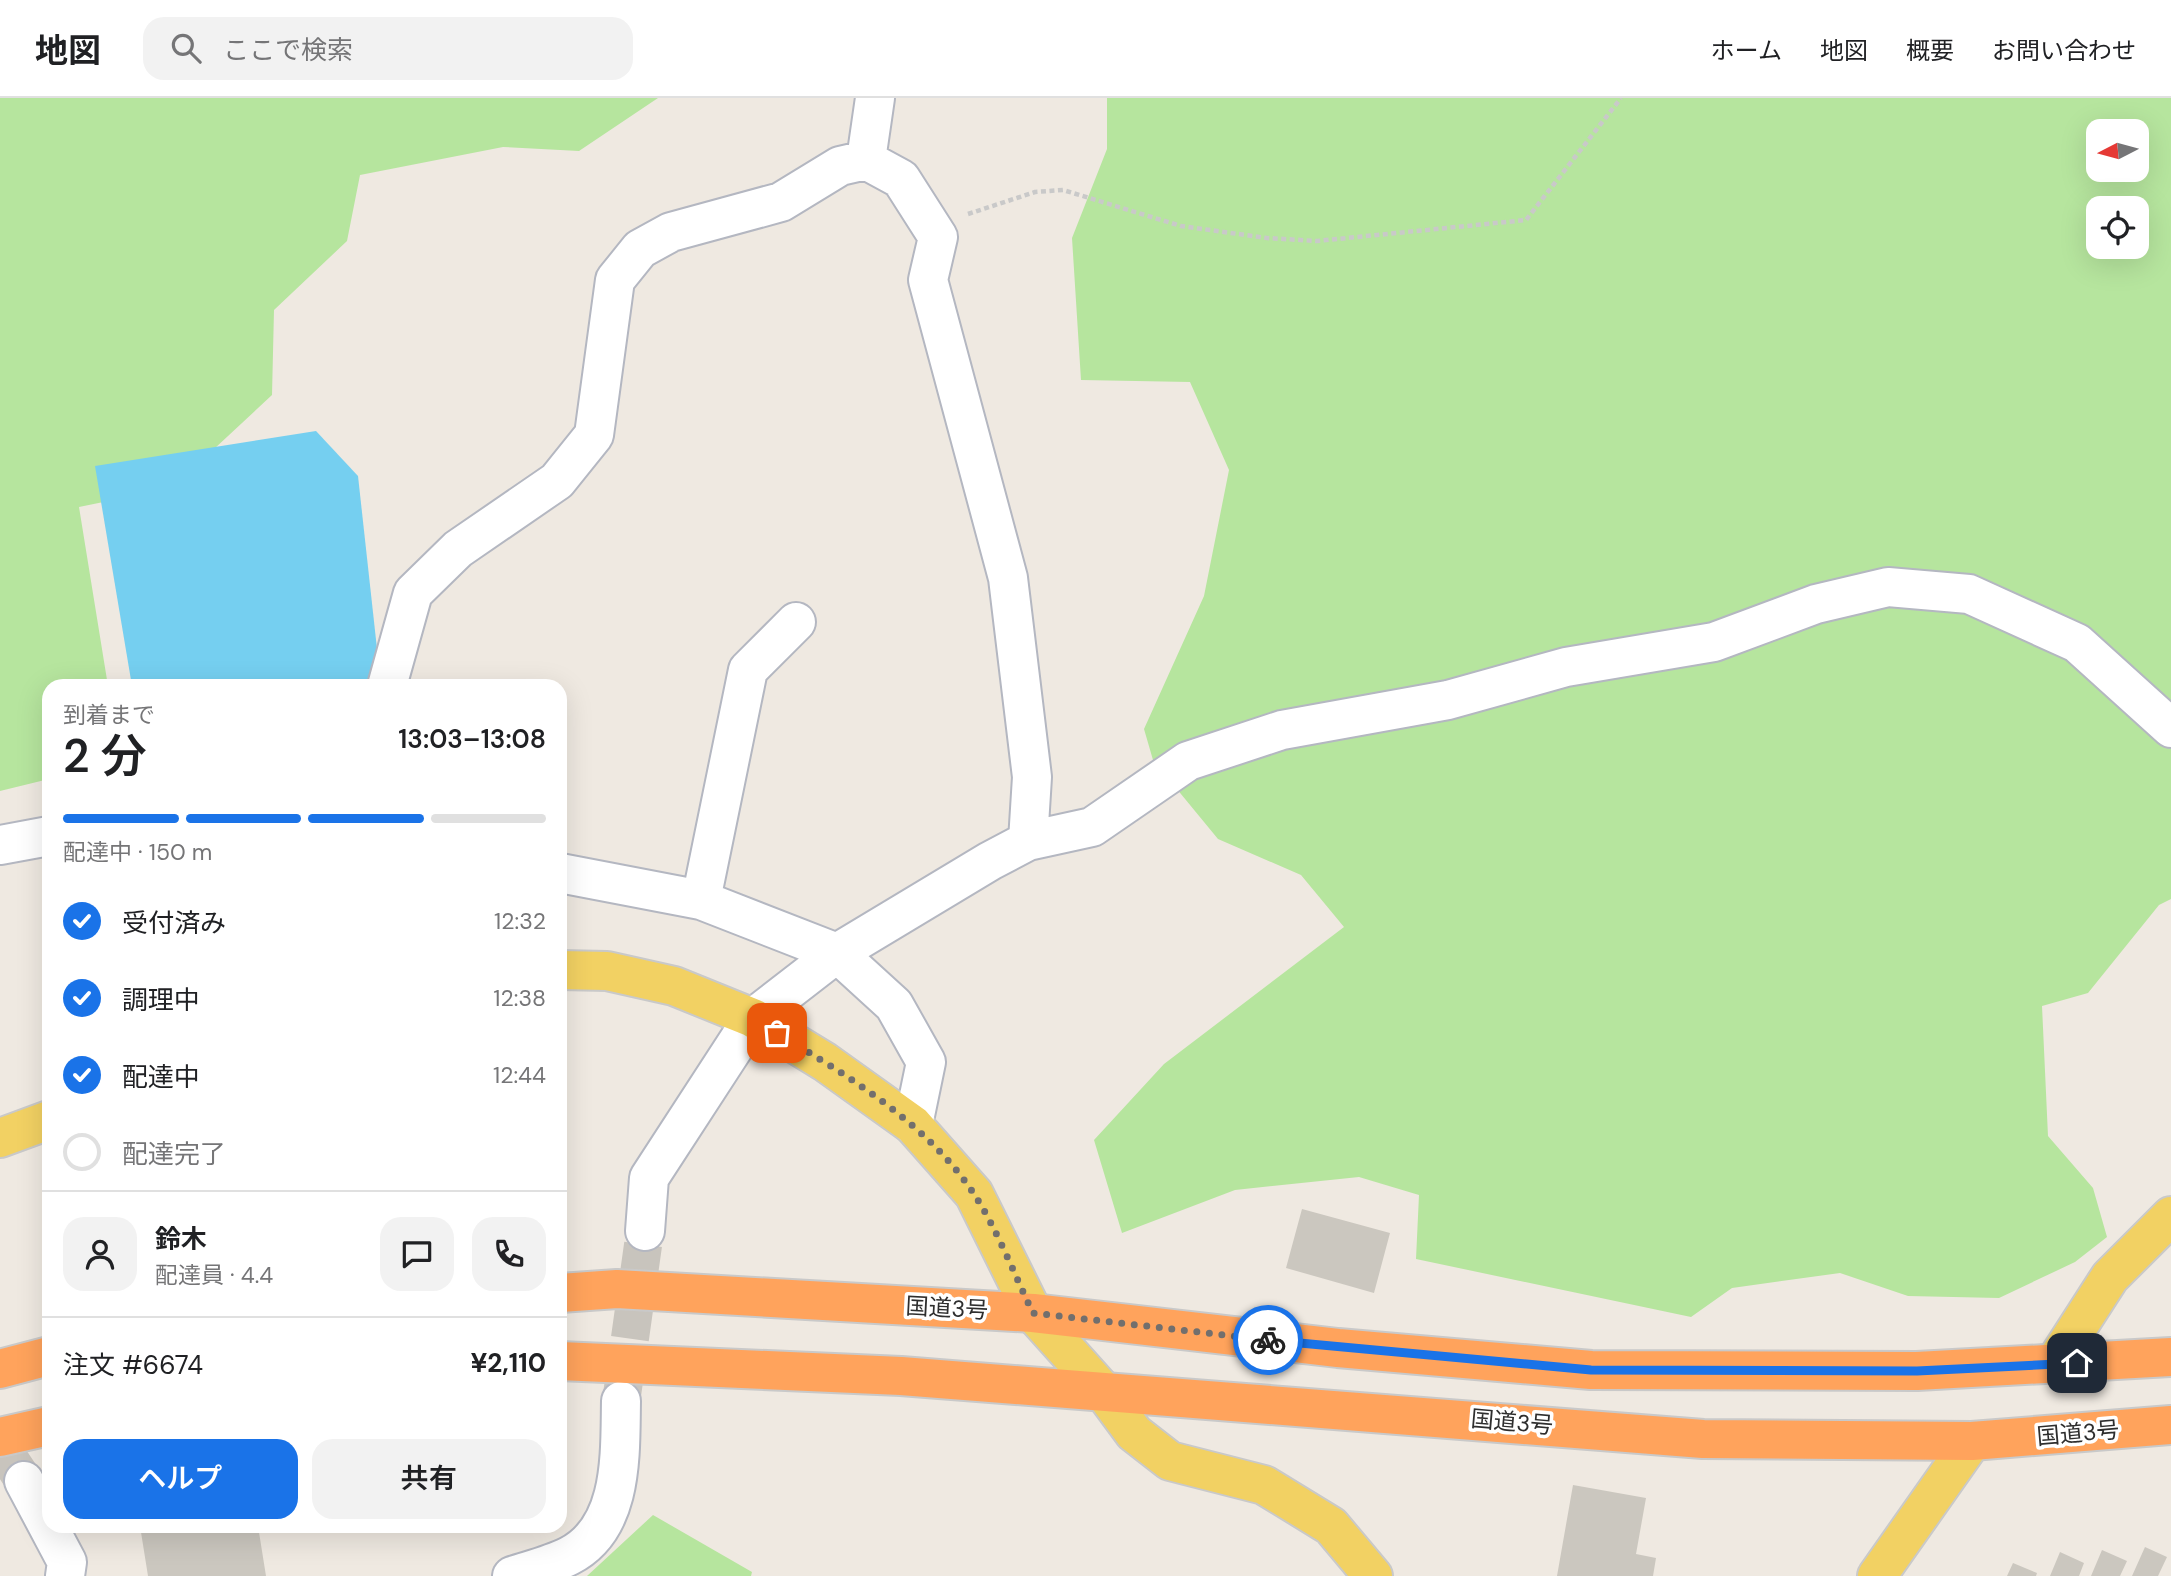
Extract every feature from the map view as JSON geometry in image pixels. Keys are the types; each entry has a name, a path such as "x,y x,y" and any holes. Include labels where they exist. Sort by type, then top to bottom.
{"highway":[{"name":"国道3号","path":"567,1293 617,1289 1033,1313 1338,1348 1591,1370 1917,1371 2171,1357"},
{"path":"0,1369 42,1358"},
{"name":"国道3号","path":"567,1361 901,1376 1703,1439 1972,1441 2171,1425"},
{"path":"0,1437 42,1428"}],"main road":[{"path":"567,970 607,971 674,986 753,1018 825,1062 913,1125 974,1194 1033,1313 1103,1391 1134,1433 1170,1461 1264,1485 1331,1526 1373,1576"},
{"path":"0,1138 42,1123"},
{"path":"2054,1364 2110,1277 2171,1216"},
{"path":"1877,1576 1972,1441"}],"street":[{"path":"866,160 875,98"},
{"path":"389,679 413,593 458,549 557,481 594,435 615,280 639,249 671,232 781,202 840,166 866,160 901,179 934,226 938,237 929,280 1008,578 1032,777 1028,841"},
{"path":"645,1231 649,1178 753,1018 837,953 1028,841 1092,827 1188,761 1282,730 1448,700 1566,667 1714,642 1816,604 1888,587 1969,594 2077,643 2171,728"},
{"path":"701,900 748,670 796,622"},
{"path":"0,845 42,837"},
{"path":"567,874 701,900 837,953 894,1005 926,1062 913,1125"},
{"path":"512,1576 570,1556 600,1530 614,1498 618,1473 621,1401"},
{"path":"24,1481 42,1515"},
{"path":"52,1533 67,1562 65,1576"}],"path":[{"path":"934,226 1035,192 1063,190 1181,226 1267,238 1317,241 1526,220 1598,123 1621,98"}],"green space":[{"path":"0,98 658,98 579,151 503,147 360,175 347,241 274,310 272,395 172,488 79,507 107,679 42,679 42,781 0,791"},
{"path":"1107,98 2171,98 2171,899 2159,905 2088,993 2042,1006 2048,1136 2093,1188 2107,1237 2075,1262 1999,1298 1908,1296 1840,1273 1732,1288 1691,1317 1416,1259 1419,1195 1359,1177 1235,1190 1122,1233 1094,1140 1164,1064 1344,927 1301,875 1218,839 1153,760 1144,729 1204,596 1229,470 1190,382 1081,380 1072,238 1107,149"},
{"path":"653,1515 752,1572 751,1576 587,1576"}],"water":[{"path":"316,431 358,476 380,676 378,679 131,679 95,466"}],"building":[{"path":"1302,1209 1390,1233 1374,1293 1286,1268"},
{"path":"1573,1485 1646,1498 1636,1554 1656,1558 1653,1576 1557,1576"},
{"path":"141,1533 259,1533 266,1576 148,1576"},
{"path":"2145,1547 2167,1557 2158,1576 2132,1576"},
{"path":"2102,1550 2127,1561 2120,1576 2091,1576"},
{"path":"2060,1552 2084,1563 2079,1576 2050,1576"},
{"path":"2013,1563 2037,1573 2036,1576 2007,1576"}],"tunnel":[{"path":"622,1395 645,1231"},
{"path":"0,1445 24,1481"}],"way so far":[{"path":"777,1033 825,1062 913,1125 974,1194 1033,1313 1268,1340"}],"route":[{"path":"1268,1340 1591,1370 1917,1371 2077,1363"}]}
